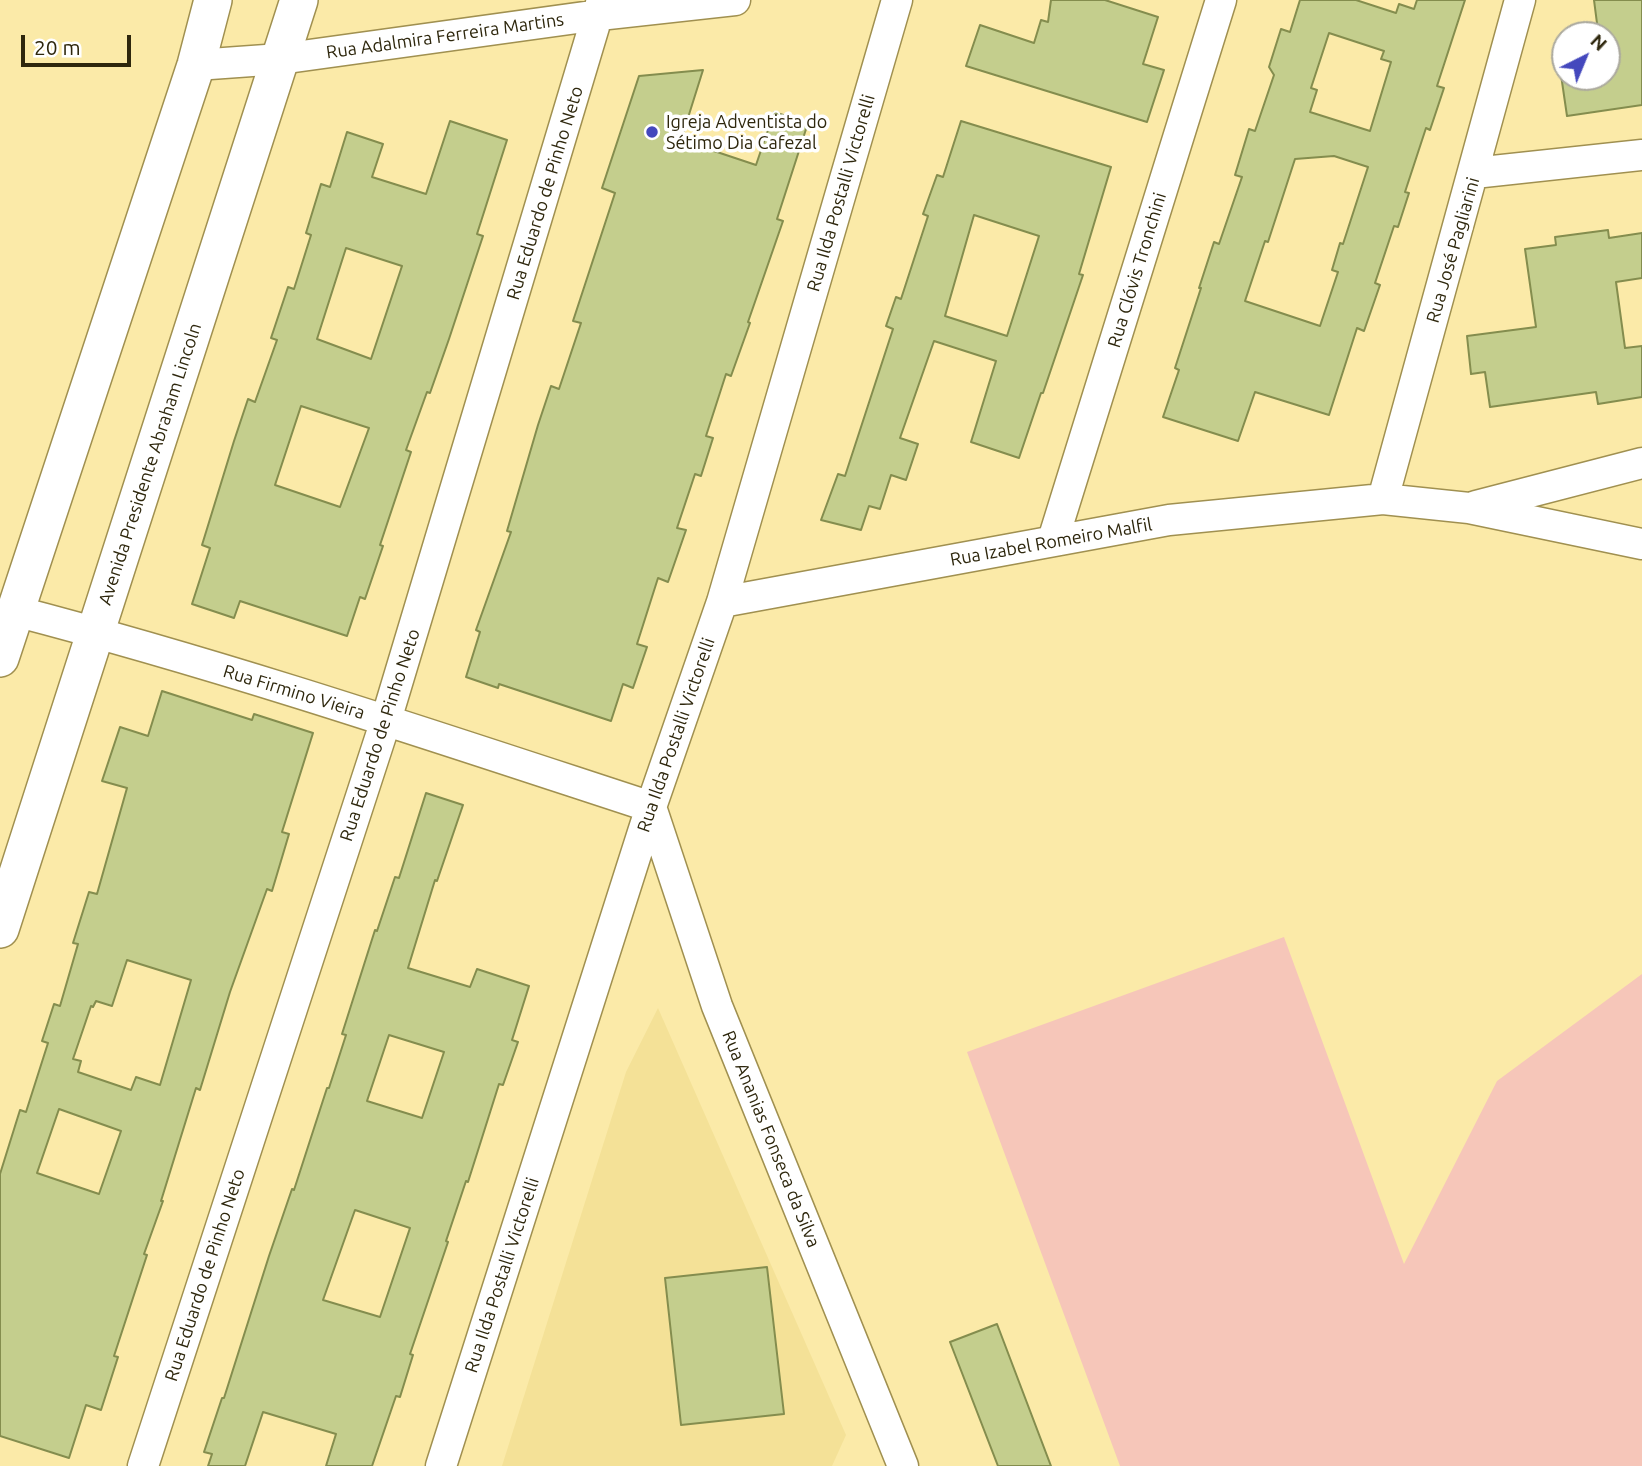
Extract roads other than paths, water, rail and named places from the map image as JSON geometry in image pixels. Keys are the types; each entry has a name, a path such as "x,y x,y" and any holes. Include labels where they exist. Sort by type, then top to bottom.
{"street":[{"path":"0,658 214,0"},
{"name":"Avenida Presidente Abraham Lincoln","path":"0,929 299,0"},
{"name":"Rua Adalmira Ferreira Martins","path":"195,65 280,59 600,8 736,0"},
{"name":"Rua Ilda Postalli Victorelli","path":"441,1466 651,807 722,602 897,0"},
{"name":"Rua Clóvis Tronchini","path":"1053,540 1221,0"},
{"name":"Rua José Pagliarini","path":"1383,499 1520,0"},
{"name":"Rua Eduardo de Pinho Neto","path":"143,1466 386,720 600,8"},
{"path":"1474,173 1642,155"},
{"path":"1469,508 1642,463"},
{"name":"Rua Izabel Romeiro Malfil","path":"722,602 1169,520 1383,499 1469,508"},
{"path":"1469,508 1642,544"},
{"name":"Rua Firmino Vieira","path":"15,611 96,632 386,720 651,807"},
{"name":"Rua Ananias Fonseca da Silva","path":"651,807 718,1006 903,1466"}],"place":[{"name":"Igreja Adventista do Sétimo Dia Cafezal","path":"652,132"}]}
